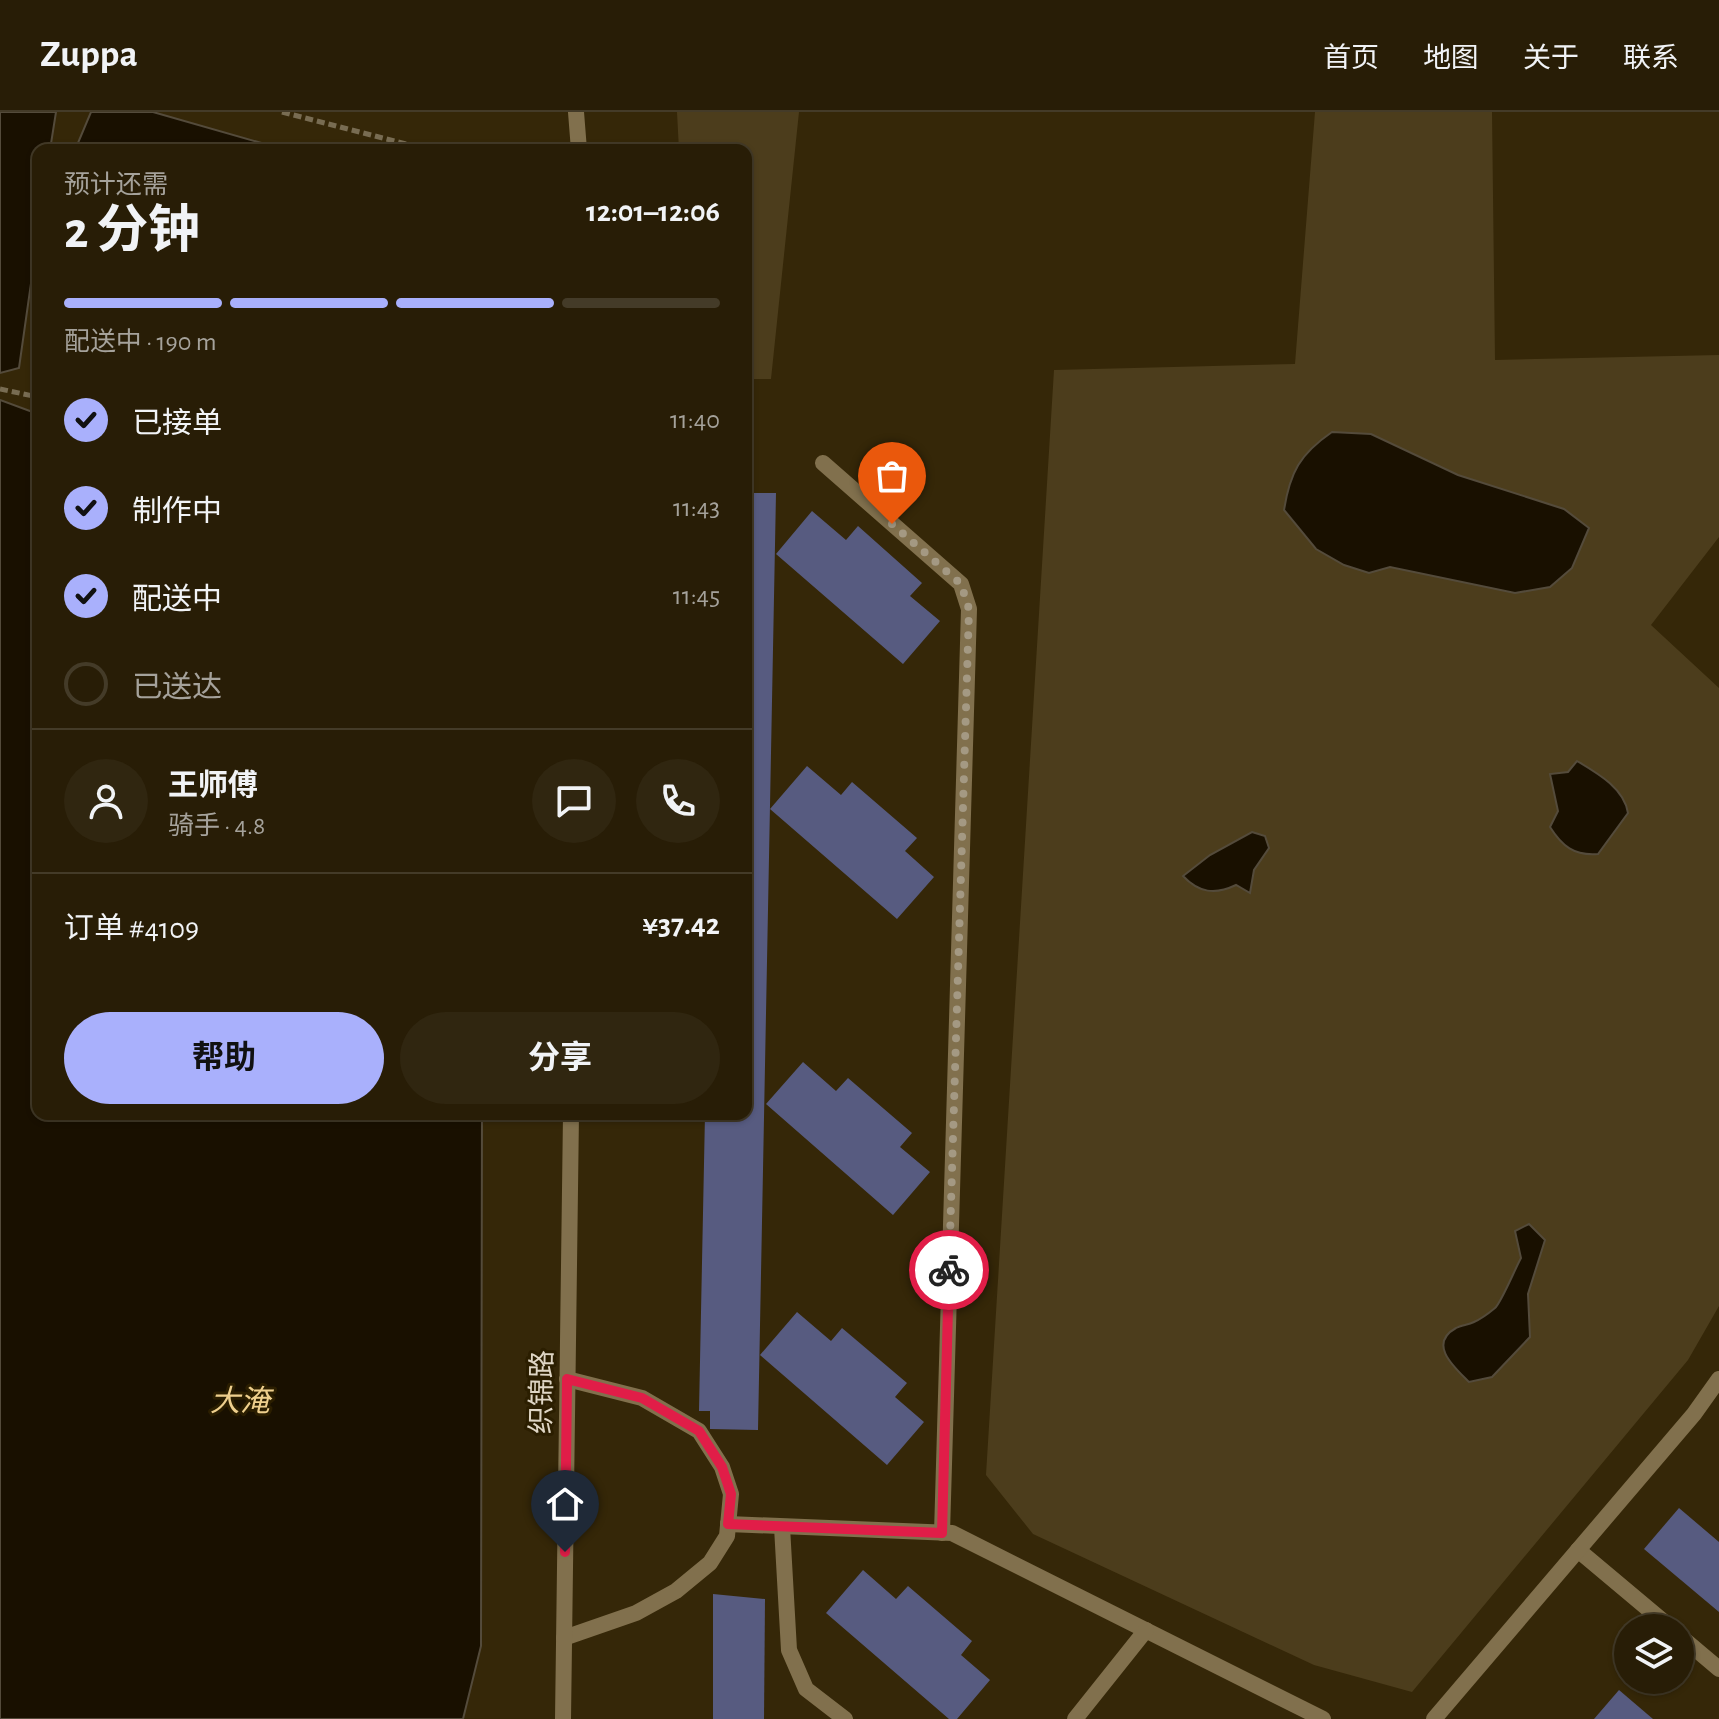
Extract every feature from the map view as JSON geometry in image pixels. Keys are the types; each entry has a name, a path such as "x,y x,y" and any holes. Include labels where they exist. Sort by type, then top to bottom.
{"street":[{"path":"576,112 579,144"},
{"path":"823,463 961,584 969,609 942,1533"},
{"name":"织锦路","path":"563,1719 571,1120"},
{"path":"564,1638 636,1613 676,1591 710,1563 727,1536 731,1494 722,1467 699,1431 642,1398 567,1379"},
{"path":"1434,1719 1716,1391"},
{"path":"728,1524 952,1533 1323,1719"},
{"path":"782,1527 789,1650 806,1689 845,1719"},
{"path":"1578,1550 1654,1614"},
{"path":"1075,1719 1146,1630"},
{"path":"1694,1648 1719,1669"}],"path":[{"path":"282,112 406,144"},
{"path":"0,389 32,396"}],"shaded area":[{"path":"677,112 799,112 771,379 752,379 752,144 679,144"},
{"path":"1315,112 1492,112 1495,360 1719,355 1719,537 1651,625 1719,688 1719,1306 1688,1360 1412,1692 1314,1665 1033,1534 986,1475 1054,370 1295,364"}],"water":[{"path":"0,112 56,112 51,144 32,144 32,276 19,368 0,373"},
{"path":"91,112 153,112 265,144 78,144"},
{"name":"大淹","path":"0,400 32,412 32,1120 482,1120 481,1646 463,1719 0,1719"},
{"path":"1332,432 1371,434 1458,475 1564,509 1589,528 1572,568 1550,587 1515,593 1390,567 1369,573 1344,565 1316,549 1284,510 1298,465 1312,448"},
{"path":"1577,761 1615,789 1628,813 1598,854 1575,851 1559,840 1550,827 1558,811 1550,774 1568,772"},
{"path":"1252,832 1265,836 1269,848 1254,870 1250,893 1236,885 1208,891 1195,886 1183,876 1210,855"},
{"path":"1529,1224 1545,1240 1528,1294 1530,1337 1492,1377 1469,1382 1446,1356 1444,1341 1456,1328 1472,1323 1498,1305 1521,1258 1515,1231"}],"building":[{"path":"752,493 776,493 758,1430 710,1429 710,1411 699,1411 705,1120 752,1120"},
{"path":"812,511 846,540 858,526 922,583 910,596 940,621 903,664 776,554"},
{"path":"807,766 841,795 852,782 917,838 905,851 934,877 897,919 770,809"},
{"path":"803,1062 836,1091 848,1078 912,1133 900,1147 930,1172 893,1215 766,1104"},
{"path":"797,1312 831,1341 842,1328 907,1383 895,1397 924,1422 887,1465 760,1355"},
{"path":"1679,1508 1719,1542 1719,1612 1644,1549"},
{"path":"863,1570 896,1599 908,1586 972,1641 961,1655 990,1680 957,1719 949,1719 826,1613"},
{"path":"713,1594 765,1599 764,1719 713,1719"},
{"path":"1616,1694 1624,1694 1653,1719 1594,1719"}],"way so far":[{"path":"892,524 961,584 969,609 949,1270"}],"route":[{"path":"565,1552 567,1379 642,1398 699,1431 722,1467 731,1494 728,1524 942,1533 949,1270"}]}
